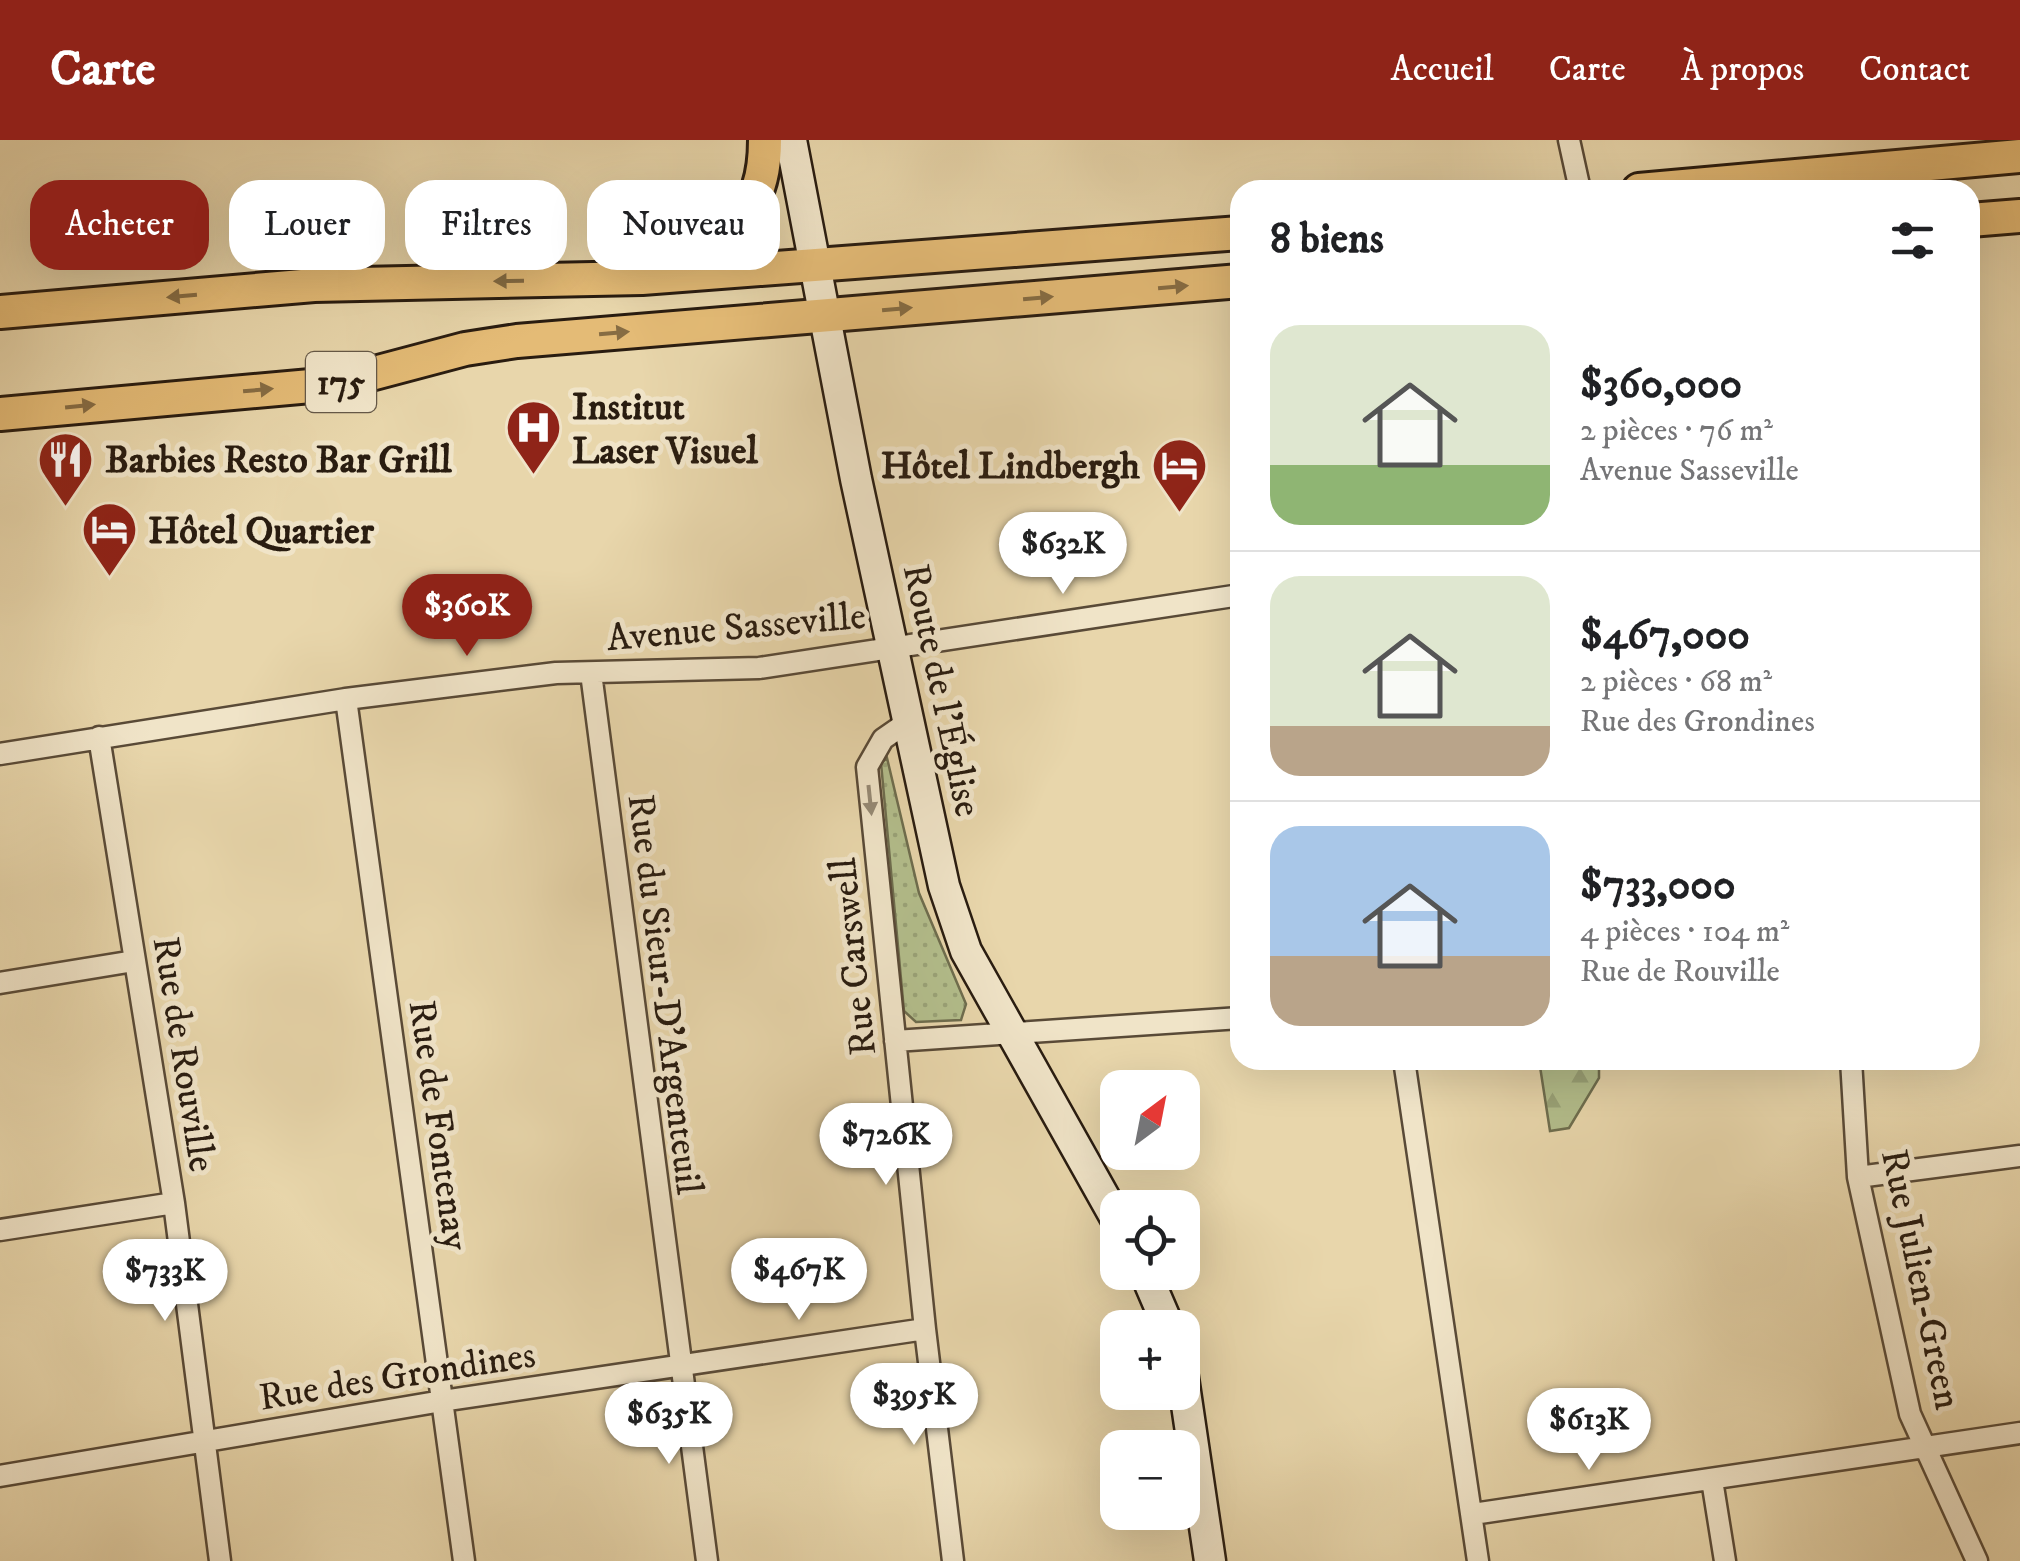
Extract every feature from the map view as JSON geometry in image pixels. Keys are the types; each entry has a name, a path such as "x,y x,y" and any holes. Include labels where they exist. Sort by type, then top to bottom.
{"main road":[{"path":"642,278 726,234 750,212 760,190 765,140"},
{"path":"1751,180 2020,156"},
{"path":"1980,219 2020,216"},
{"path":"0,312 314,285 642,278 1230,234"},
{"name":"175","path":"0,414 332,384 465,350 517,341 1230,282"}],"street":[{"name":"Route de l'Église","path":"791,140 892,649 944,886 966,951 1100,1191"},
{"path":"1569,140 1578,180"},
{"name":"Avenue Sasseville","path":"0,754 346,698 556,673 759,668 1230,598"},
{"name":"Rue du Sieur-D'Argenteuil","path":"591,673 707,1561"},
{"name":"Rue de Fontenay","path":"346,698 464,1561"},
{"name":"Rue Carswell","path":"909,721 883,738 867,767 925,1330 954,1561"},
{"name":"Rue de Rouville","path":"99,738 174,1203 220,1561"},
{"path":"0,984 134,961"},
{"path":"896,1041 1230,1019"},
{"path":"1405,1070 1478,1561"},
{"name":"Rue Julien-Green","path":"1852,1070 1858,1177 1910,1414 1977,1561"},
{"path":"1858,1177 2020,1156"},
{"path":"0,1230 174,1203"},
{"name":"Rue des Grondines","path":"0,1476 442,1401 925,1330"},
{"path":"1188,1410 1210,1561"},
{"path":"1472,1514 2020,1433"},
{"path":"1712,1480 1725,1561"}],"green space":[{"path":"887,758 919,893 966,1004 961,1020 916,1022 904,1011 881,763"},
{"path":"1541,1070 1599,1070 1599,1078 1569,1128 1550,1131"}],"place":[{"name":"Institut Laser Visuel","path":"533,477"},
{"name":"Barbies Resto Bar Grill","path":"66,508"},
{"name":"Hôtel Lindbergh","path":"1179,514"},
{"name":"Hôtel Quartier","path":"109,579"}]}
